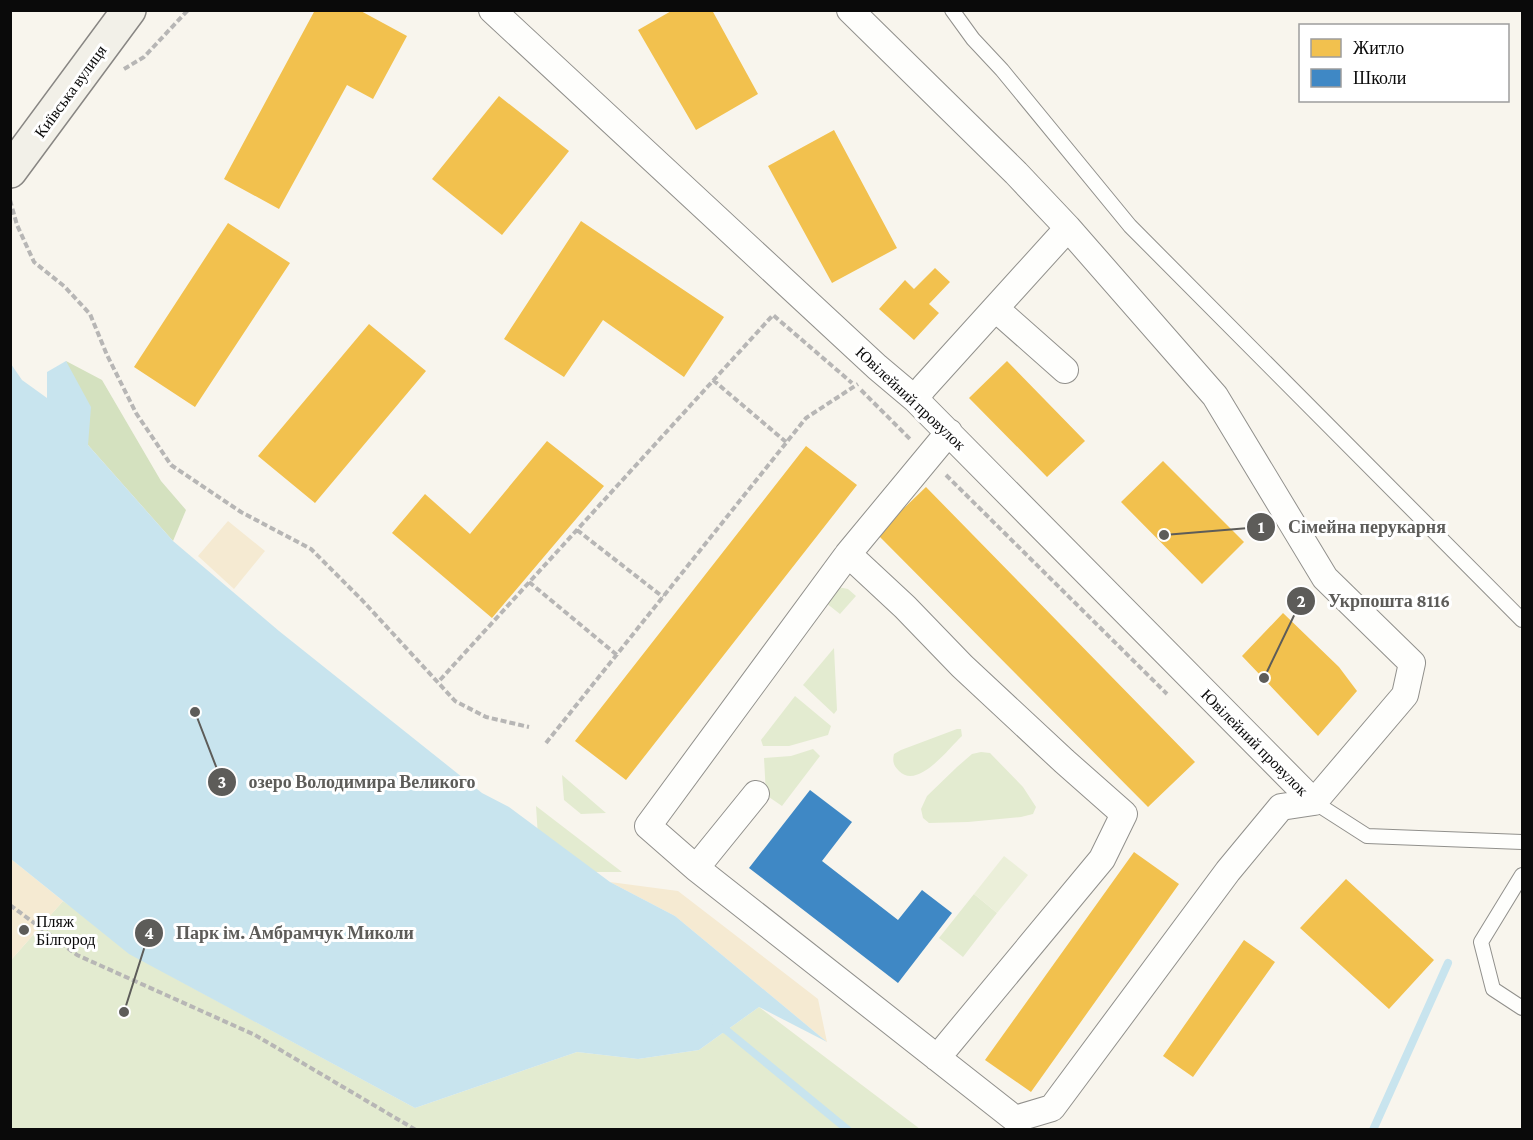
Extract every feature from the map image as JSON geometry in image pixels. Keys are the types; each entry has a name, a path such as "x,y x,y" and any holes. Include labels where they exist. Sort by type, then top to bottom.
{"main road":[{"name":"Київська вулиця","path":"10,171 129,10"}],"street":[{"name":"Ювілейний провулок","path":"492,10 877,367 915,399 1314,802"},
{"path":"850,10 1016,173 1068,228 1215,396 1325,578 1412,663 1405,695 1314,802 1281,807 1228,871 1052,1108 1015,1119 696,868 648,826 848,554 949,432"},
{"path":"915,399 1068,228"},
{"path":"996,309 1065,370"},
{"path":"848,554 905,607 962,666 1124,814 1102,859 937,1058"},
{"path":"696,868 756,794"}],"lane":[{"path":"951,10 1130,225 1522,620"},
{"path":"1314,802 1367,836 1522,842"},
{"path":"1522,875 1481,942 1493,989 1522,1008"}],"path":[{"path":"10,200 17,225 34,262 64,286 90,314 107,355 136,413 171,465 241,512 311,549 362,600 455,701 486,717 529,727"},
{"path":"440,680 773,315 856,385 1172,699"},
{"path":"546,743 806,418 856,385 877,367"},
{"path":"713,380 786,442"},
{"path":"577,530 663,597"},
{"path":"529,582 618,655"},
{"path":"10,905 77,955 255,1035 416,1130"}],"green space":[{"path":"66,361 102,380 161,481 186,510 173,541 88,445"},
{"path":"838,587 848,589 856,596 840,614 821,599"},
{"path":"834,648 837,710 834,714 803,685"},
{"path":"795,696 831,726 828,735 789,746 763,746 761,740"},
{"path":"961,729 962,736 924,772 907,775 895,766 894,754"},
{"path":"813,749 820,756 782,806 766,795 764,758 791,756"},
{"path":"990,753 1023,787 1036,807 1033,814 968,822 929,823 923,818 921,809 927,796 972,754"},
{"path":"562,775 606,813 581,814 564,800"},
{"path":"536,806 622,872 583,872 538,837"},
{"path":"1004,856 1028,875 997,913 974,894"},
{"path":"974,894 997,913 963,957 939,938"},
{"path":"63,901 169,975 415,1108 577,1052 638,1059 699,1050 759,1007 920,1129 11,1130 11,960"}],"sand":[{"path":"228,521 265,551 234,589 198,556"},
{"name":"Пляж Білгород","path":"11,859 63,901 11,960"},
{"path":"610,882 678,891 818,999 827,1042 675,916"}],"water":[{"path":"66,361 91,407 88,445 173,541 279,631 482,793 509,807 610,882 675,916 827,1042 759,1007 699,1050 638,1059 577,1052 415,1108 129,954 11,859 11,364 22,380 47,398 47,372"}],"building: Житло":[{"path":"315,10 359,10 407,36 373,99 347,85 279,209 224,179"},
{"path":"673,10 712,10 758,94 696,130 638,30"},
{"path":"499,96 569,151 502,235 432,179"},
{"path":"834,130 897,248 832,283 768,166"},
{"path":"581,221 724,317 684,377 603,320 564,377 504,339"},
{"path":"228,223 290,263 195,407 134,367"},
{"path":"935,268 950,282 929,304 939,313 914,340 879,309 905,280 914,289"},
{"path":"369,324 426,371 315,503 258,456"},
{"path":"1007,361 1085,441 1047,477 969,398"},
{"path":"547,441 604,486 492,618 392,533 425,494 470,534"},
{"path":"806,446 857,485 626,780 575,741"},
{"path":"1163,461 1244,542 1202,584 1121,502"},
{"path":"926,487 1195,762 1148,807 877,534"},
{"path":"1283,613 1339,667 1357,691 1318,736 1242,656"},
{"path":"1134,852 1179,884 1031,1092 985,1060"},
{"path":"1346,879 1434,960 1389,1009 1300,928"},
{"path":"1244,940 1275,962 1193,1077 1163,1056"}],"building: Школи":[{"path":"810,790 852,822 822,861 898,920 922,890 952,913 898,983 749,868"}],"waterway":[{"path":"1373,1130 1448,963"},
{"path":"716,1027 726,1030 848,1130"}],"place":[{"name":"Сімейна перукарня","path":"1164,535"},
{"name":"Укрпошта 8116","path":"1264,678"},
{"name":"озеро Володимира Великого","path":"195,712"},
{"name":"Пляж Білгород","path":"24,930"},
{"name":"Парк ім. Амбрамчук Миколи","path":"124,1012"}]}
